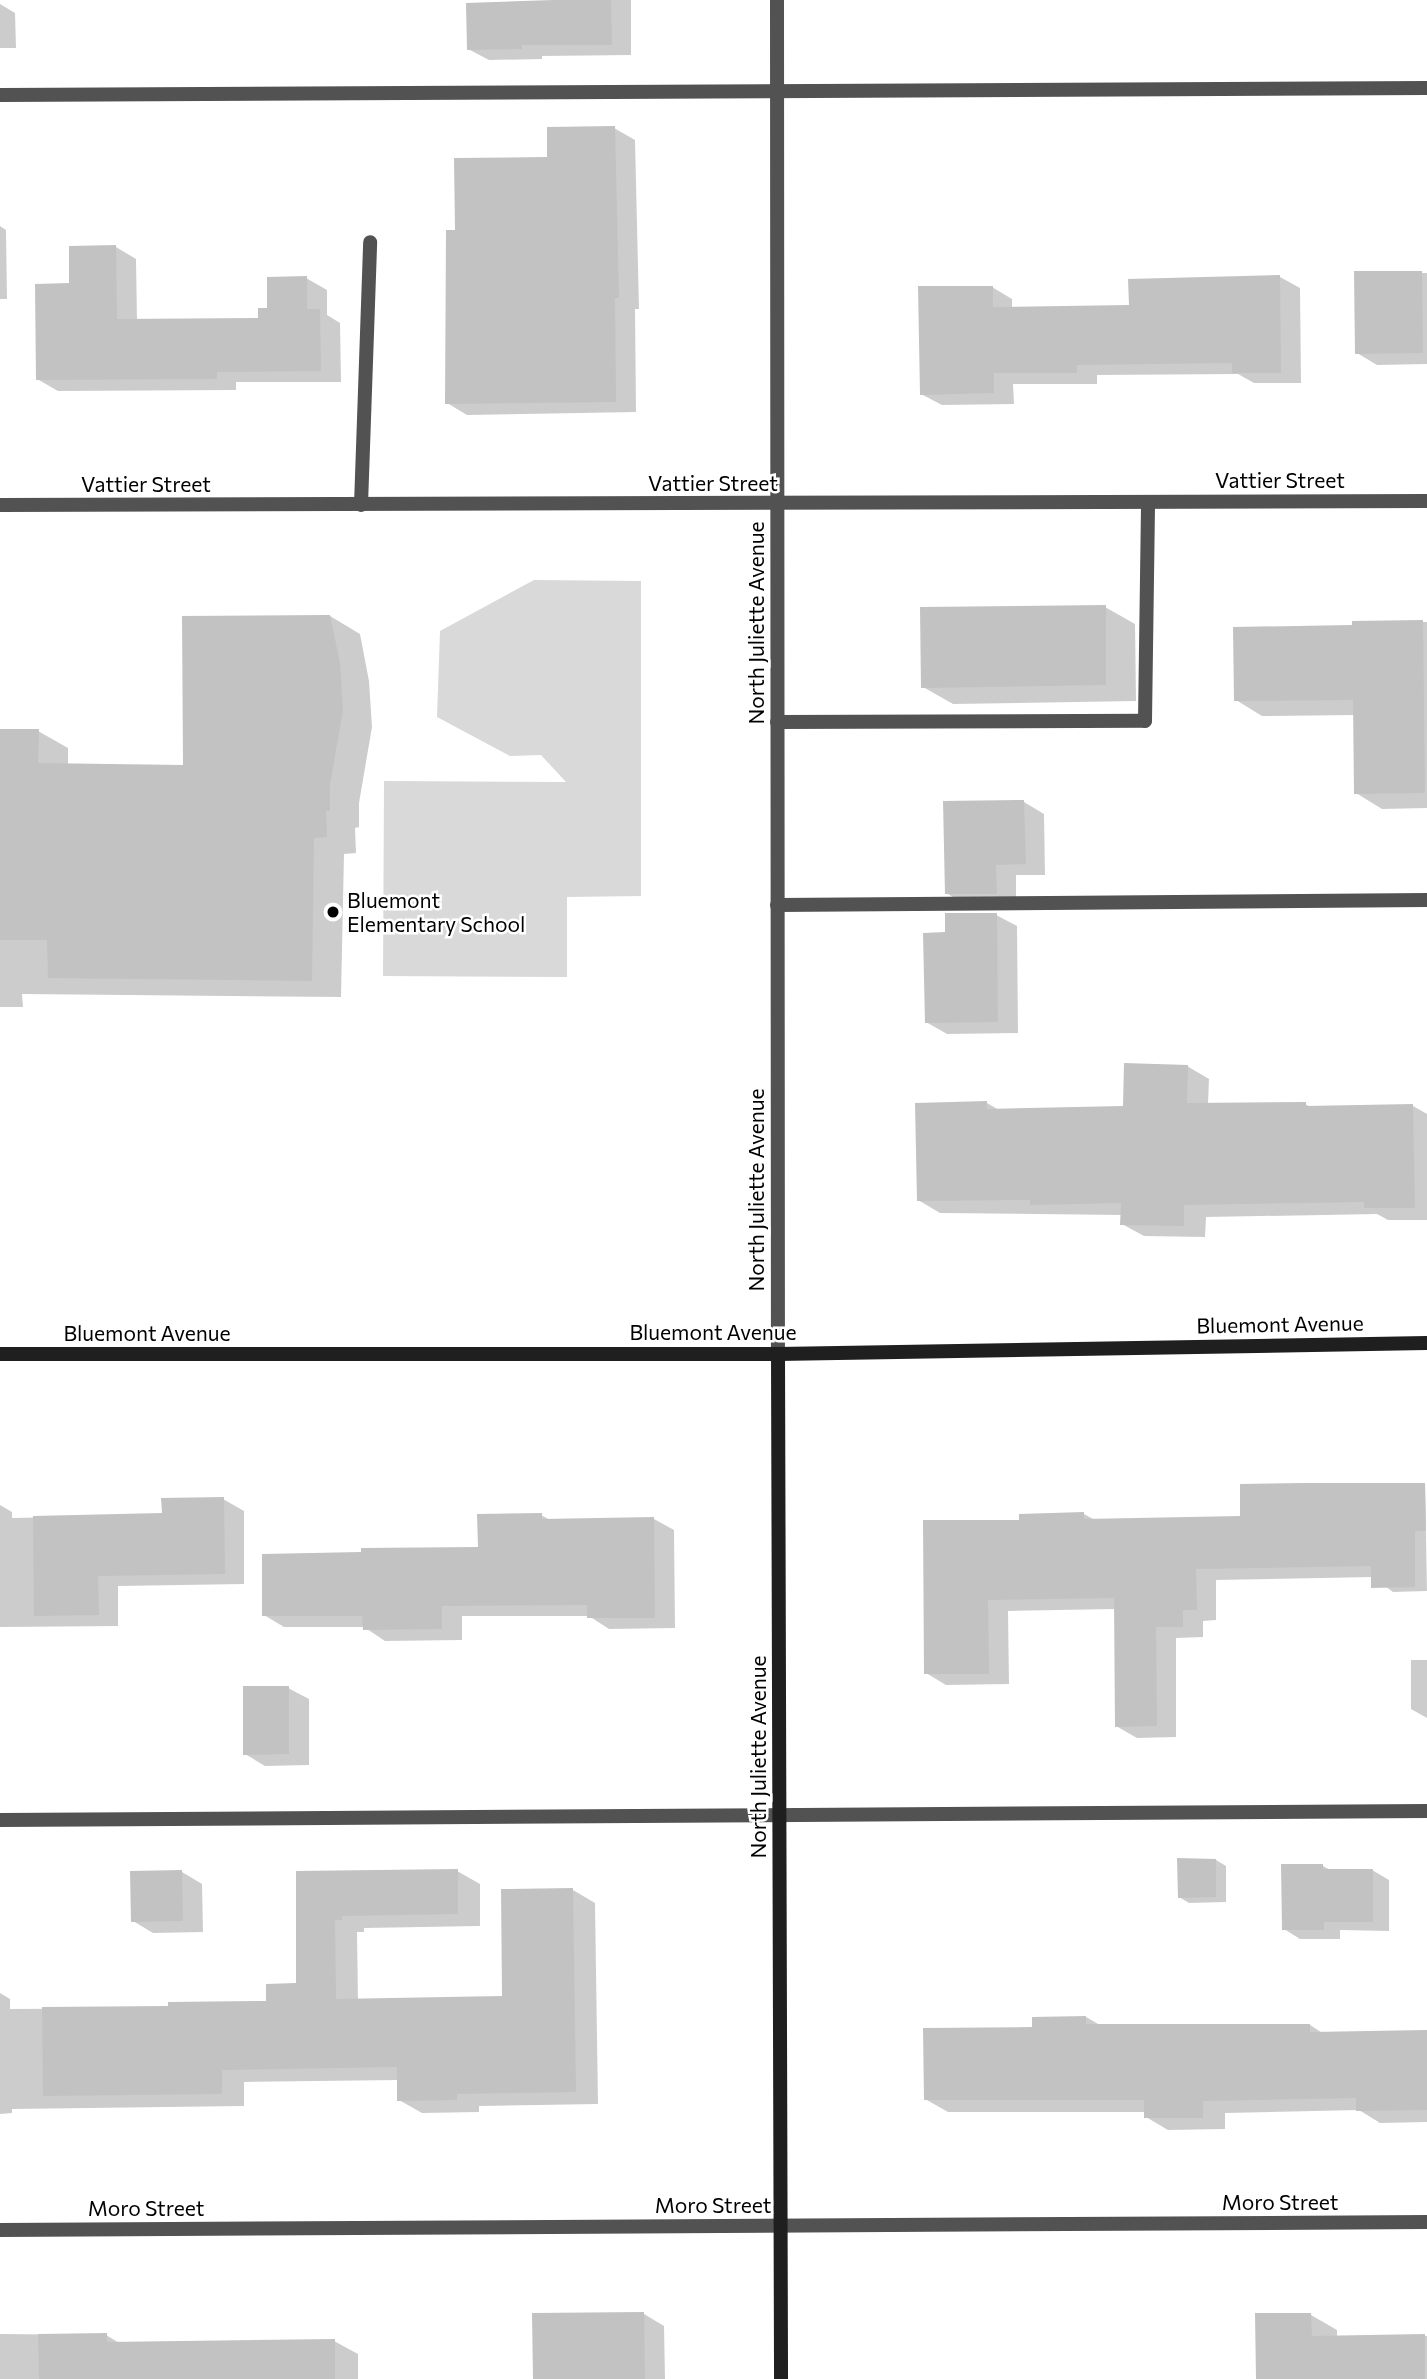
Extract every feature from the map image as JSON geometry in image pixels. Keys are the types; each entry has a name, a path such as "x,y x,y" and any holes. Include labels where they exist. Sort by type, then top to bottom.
{"main road":[{"name":"Bluemont Avenue","path":"0,1354 778,1354 1427,1343"},
{"name":"North Juliette Avenue","path":"778,1354 781,2379"}],"street":[{"name":"North Juliette Avenue","path":"777,0 778,1354"},
{"path":"0,95 1427,88"},
{"path":"361,505 370,243"},
{"name":"Vattier Street","path":"0,505 1427,501"},
{"path":"777,722 1145,721 1148,502"},
{"path":"777,905 1427,900"},
{"path":"0,1820 1427,1811"},
{"name":"Moro Street","path":"0,2230 1427,2222"}],"shaded area":[{"path":"534,580 641,581 641,896 567,897 567,977 383,976 384,781 566,782 541,755 510,756 437,717 440,631"}],"building":[{"path":"611,0 612,45 522,45 522,49 467,50 466,3"},
{"path":"615,126 619,298 615,298 616,402 445,404 446,230 455,230 454,158 547,157 547,127"},
{"path":"116,245 117,319 258,318 258,308 267,308 267,277 307,276 307,309 320,309 321,371 217,372 217,379 36,380 35,284 69,283 69,246"},
{"path":"1354,271 1422,271 1423,353 1355,354"},
{"path":"1280,275 1281,373 1232,373 1232,363 1077,365 1077,373 994,373 994,393 920,395 918,286 993,286 993,307 1129,305 1128,279"},
{"path":"1106,605 1106,685 921,688 920,607"},
{"path":"330,615 340,663 343,710 330,785 330,811 326,811 327,837 314,838 312,981 48,978 47,940 0,940 0,729 39,729 38,763 183,765 182,616"},
{"path":"1423,620 1425,793 1354,794 1353,700 1234,701 1233,627 1352,625 1352,621"},
{"path":"1024,800 1026,864 996,865 997,894 945,894 943,801"},
{"path":"945,913 997,913 998,1022 925,1023 923,933 945,932"},
{"path":"1124,1063 1188,1065 1187,1103 1306,1102 1306,1106 1413,1104 1415,1208 1364,1208 1364,1202 1184,1205 1184,1226 1120,1225 1121,1203 1030,1205 1030,1200 917,1201 915,1103 987,1101 987,1109 1123,1106"},
{"path":"1425,1483 1426,1531 1415,1531 1415,1587 1371,1588 1371,1566 1196,1569 1197,1610 1183,1610 1183,1627 1156,1627 1157,1726 1115,1727 1114,1598 988,1600 989,1674 924,1674 923,1520 1019,1520 1019,1514 1084,1512 1084,1519 1240,1516 1240,1484"},
{"path":"224,1497 225,1574 98,1576 99,1615 34,1616 33,1516 162,1513 161,1498"},
{"path":"542,1513 542,1519 654,1517 655,1618 587,1618 587,1605 442,1606 442,1629 363,1630 362,1616 262,1616 262,1554 361,1552 361,1548 478,1547 477,1514"},
{"path":"243,1686 289,1686 289,1754 243,1755"},
{"path":"1177,1858 1216,1859 1216,1897 1178,1898"},
{"path":"1281,1864 1323,1864 1323,1869 1373,1869 1373,1922 1324,1922 1324,1930 1282,1930"},
{"path":"458,1869 458,1914 342,1916 342,1920 335,1920 336,1999 502,1996 501,1889 573,1888 576,2092 457,2094 457,2100 397,2101 397,2067 222,2070 222,2094 43,2096 42,2007 168,2006 168,2002 266,2001 266,1984 296,1983 296,1871"},
{"path":"182,1870 183,1921 131,1922 130,1871"},
{"path":"1086,2016 1086,2024 1310,2024 1310,2032 1427,2030 1427,2110 1356,2111 1356,2098 1203,2101 1203,2118 1144,2118 1144,2100 924,2100 923,2028 1032,2027 1032,2017"},
{"path":"644,2312 645,2379 533,2379 532,2313"},
{"path":"1255,2313 1311,2313 1312,2336 1425,2334 1425,2379 1256,2379"},
{"path":"107,2333 107,2342 335,2339 335,2379 39,2379 38,2334"}],"place":[{"name":"Bluemont Elementary School","path":"333,912"}]}
